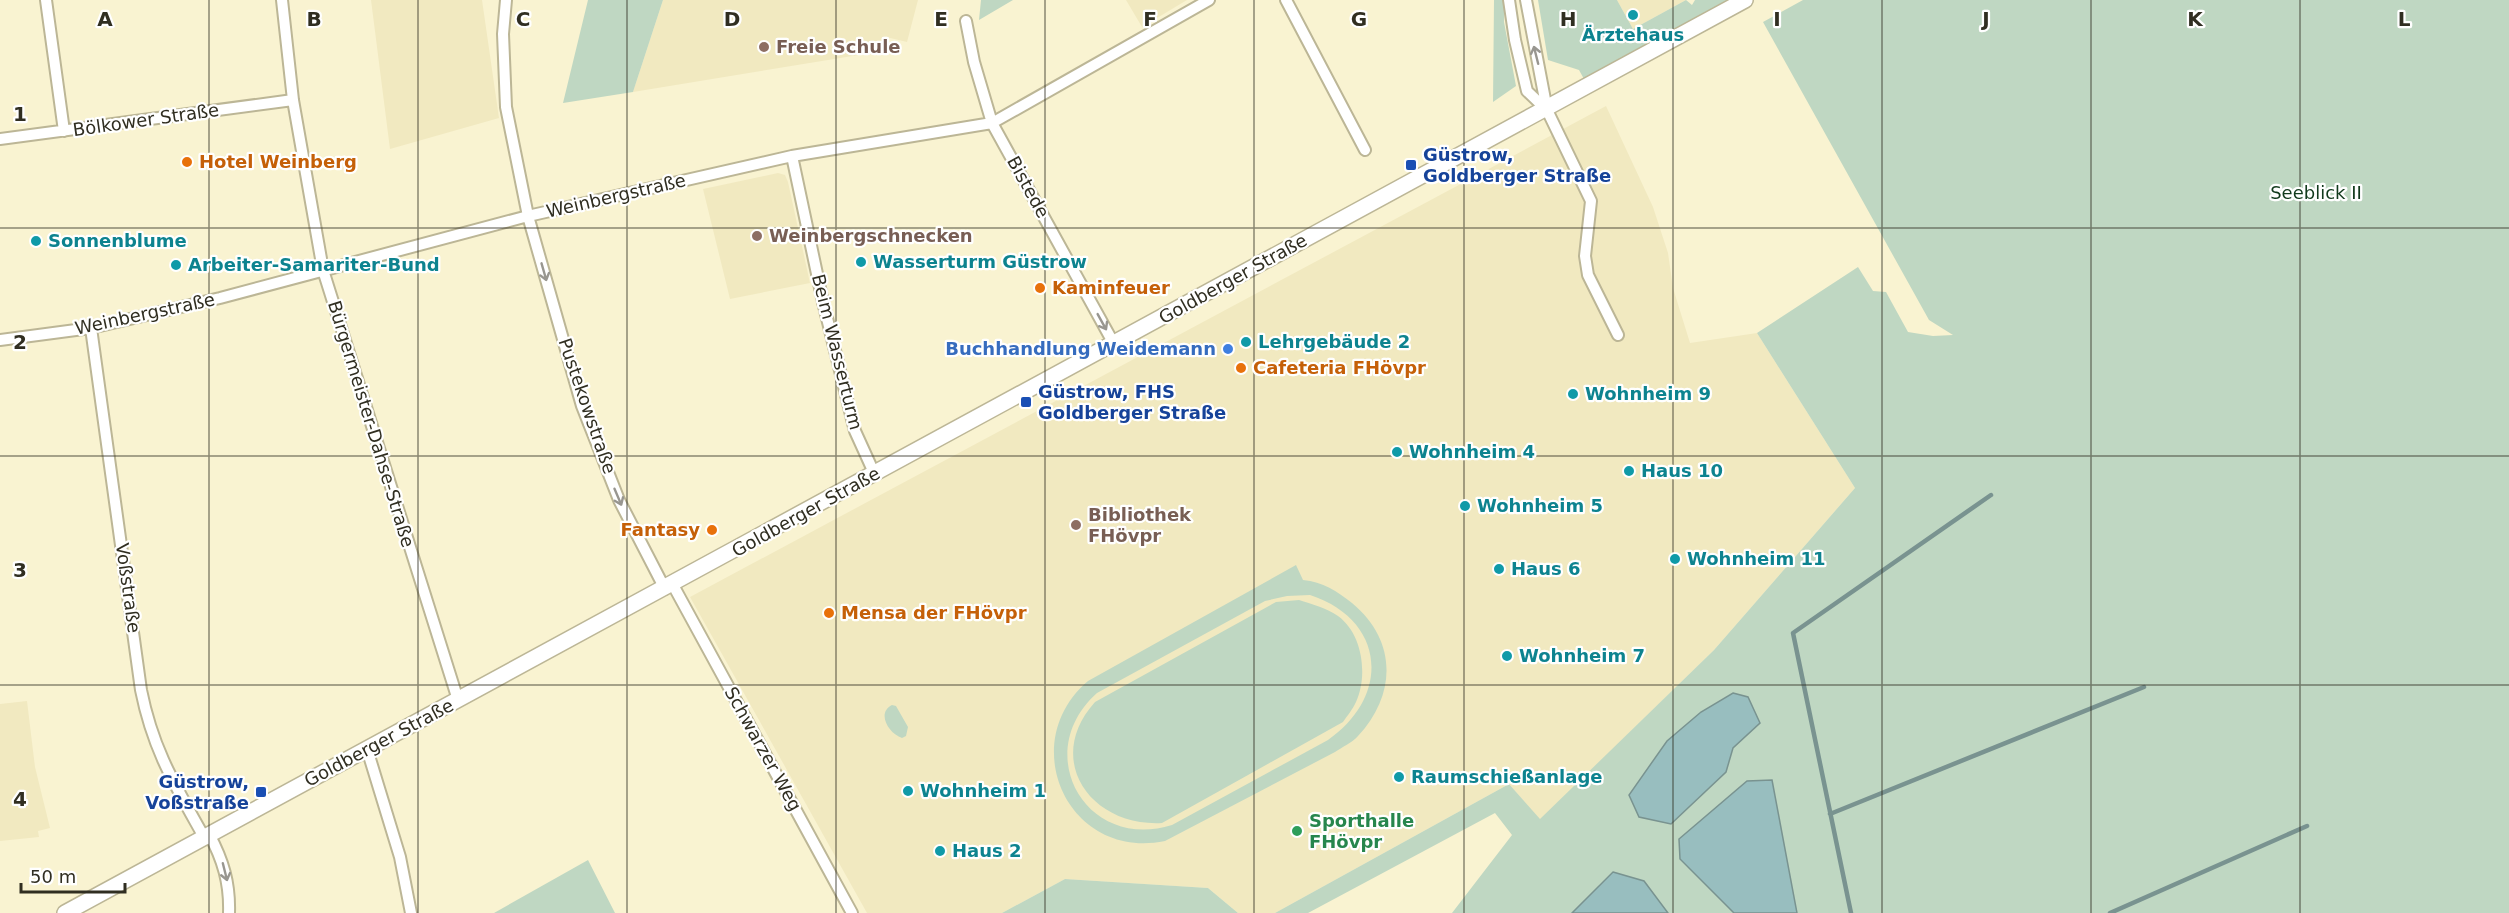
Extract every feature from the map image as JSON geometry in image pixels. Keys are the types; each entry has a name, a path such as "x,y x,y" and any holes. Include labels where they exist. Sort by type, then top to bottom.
{"main road":[{"name":"Goldberger Straße","path":"65,913 1547,110 1745,0"}],"street":[{"path":"46,0 64,131"},
{"name":"Bürgermeister-Dahse-Straße","path":"282,0 293,100 323,270 458,700"},
{"name":"Pustekowstraße","path":"506,0 503,34 506,107 528,216 582,406 619,500 669,587"},
{"name":"Weinbergstraße","path":"0,340 91,328 220,298 528,216 792,156 992,123 1209,0"},
{"path":"1286,0 1365,150"},
{"path":"1509,0 1515,40 1527,91 1547,110"},
{"path":"1526,0 1547,110 1591,201 1585,256 1588,275 1618,335"},
{"name":"Bistede","path":"966,21 974,62 992,123 1114,344"},
{"name":"Bölkower Straße","path":"0,139 293,100"},
{"name":"Beim Wasserturm","path":"792,156 823,302 855,431 875,474"},
{"name":"Voßstraße","path":"91,328 141,690 148,724 162,761 224,866 229,889 229,913"},
{"name":"Schwarzer Weg","path":"669,587 852,913"},
{"path":"367,749 400,857 411,913"}],"shaded area":[{"path":"371,0 482,0 499,118 390,149"},
{"name":"Freie Schule","path":"663,0 918,0 907,42 886,37 877,52 633,92"},
{"path":"1126,0 1187,0 1142,27"},
{"path":"1617,0 1686,0 1633,29"},
{"path":"1606,106 1653,207 1668,253 1673,288 1690,343 1757,333 1855,488 1714,650 1540,820 1509,784 1275,913 1238,913 1208,888 1065,879 1002,913 867,913 690,597"},
{"name":"Weinbergschnecken","path":"778,173 785,175 788,182 810,283 730,299 703,189"},
{"path":"27,701 35,767 50,828 38,831 39,837 0,841 0,704"}],"green space":[{"path":"588,0 663,0 633,92 563,103"},
{"path":"981,0 1013,0 979,20"},
{"path":"1494,0 1505,0 1504,22 1516,86 1493,102"},
{"path":"1538,0 1617,0 1633,29 1686,0 1692,5 1695,0 1728,0 1584,79 1579,70 1548,60"},
{"name":"Seeblick II","path":"1803,0 2509,0 2509,913 1452,913 1512,835 1495,813 1308,913 1275,913 1509,784 1540,819 1714,650 1855,488 1757,333 1858,267 1873,291 1886,292 1908,332 1933,336 1953,335 1929,320 1763,22"},
{"path":"1296,565 1303,580 1335,591 1367,618 1384,650 1386,668 1385,685 1380,703 1371,720 1353,741 1165,841 1131,842 1102,833 1079,816 1063,792 1055,764 1056,735 1066,706 1088,681","holes":["1310,595 1335,607 1354,622 1366,640 1371,660 1370,681 1362,702 1348,722 1328,740 1172,825 1141,830 1115,824 1093,811 1077,792 1069,768 1068,743 1077,717 1097,693 1265,601 1287,596"]},
{"path":"1299,600 1324,608 1338,616 1353,633 1358,644 1362,668 1360,692 1355,705 1343,722 1162,823 1137,821 1114,814 1096,802 1082,786 1075,767 1074,746 1080,724 1095,702 1276,602"},
{"path":"892,705 896,706 908,727 906,736 902,738 897,736 886,723 885,713"},
{"path":"588,860 615,913 494,913"},
{"path":"1065,879 1208,888 1238,913 1002,913"}],"water":[{"path":"1733,693 1748,697 1760,723 1733,748 1726,772 1671,824 1639,817 1629,795 1667,741 1701,712"},
{"path":"1772,780 1797,913 1734,913 1680,859 1679,839 1747,781"},
{"path":"1613,872 1644,881 1668,913 1572,913"}],"waterway":[{"path":"1851,913 1793,633 1991,495"},
{"path":"1830,814 2144,687"},
{"path":"2110,913 2307,826"}],"place":[{"name":"Ärztehaus","path":"1633,15"},
{"name":"Freie Schule","path":"764,47"},
{"name":"Hotel Weinberg","path":"187,162"},
{"name":"Güstrow, Goldberger Straße","path":"1411,165"},
{"name":"Weinbergschnecken","path":"757,236"},
{"name":"Sonnenblume","path":"36,241"},
{"name":"Wasserturm Güstrow","path":"861,262"},
{"name":"Arbeiter-Samariter-Bund","path":"176,265"},
{"name":"Kaminfeuer","path":"1040,288"},
{"name":"Lehrgebäude 2","path":"1246,342"},
{"name":"Buchhandlung Weidemann","path":"1228,349"},
{"name":"Cafeteria FHövpr","path":"1241,368"},
{"name":"Wohnheim 9","path":"1573,394"},
{"name":"Güstrow, FHS Goldberger Straße","path":"1026,402"},
{"name":"Wohnheim 4","path":"1397,452"},
{"name":"Haus 10","path":"1629,471"},
{"name":"Wohnheim 5","path":"1465,506"},
{"name":"Bibliothek FHövpr","path":"1076,525"},
{"name":"Fantasy","path":"712,530"},
{"name":"Wohnheim 11","path":"1675,559"},
{"name":"Haus 6","path":"1499,569"},
{"name":"Mensa der FHövpr","path":"829,613"},
{"name":"Wohnheim 7","path":"1507,656"},
{"name":"Raumschießanlage","path":"1399,777"},
{"name":"Wohnheim 1","path":"908,791"},
{"name":"Güstrow, Voßstraße","path":"261,792"},
{"name":"Sporthalle FHövpr","path":"1297,831"},
{"name":"Haus 2","path":"940,851"}]}
